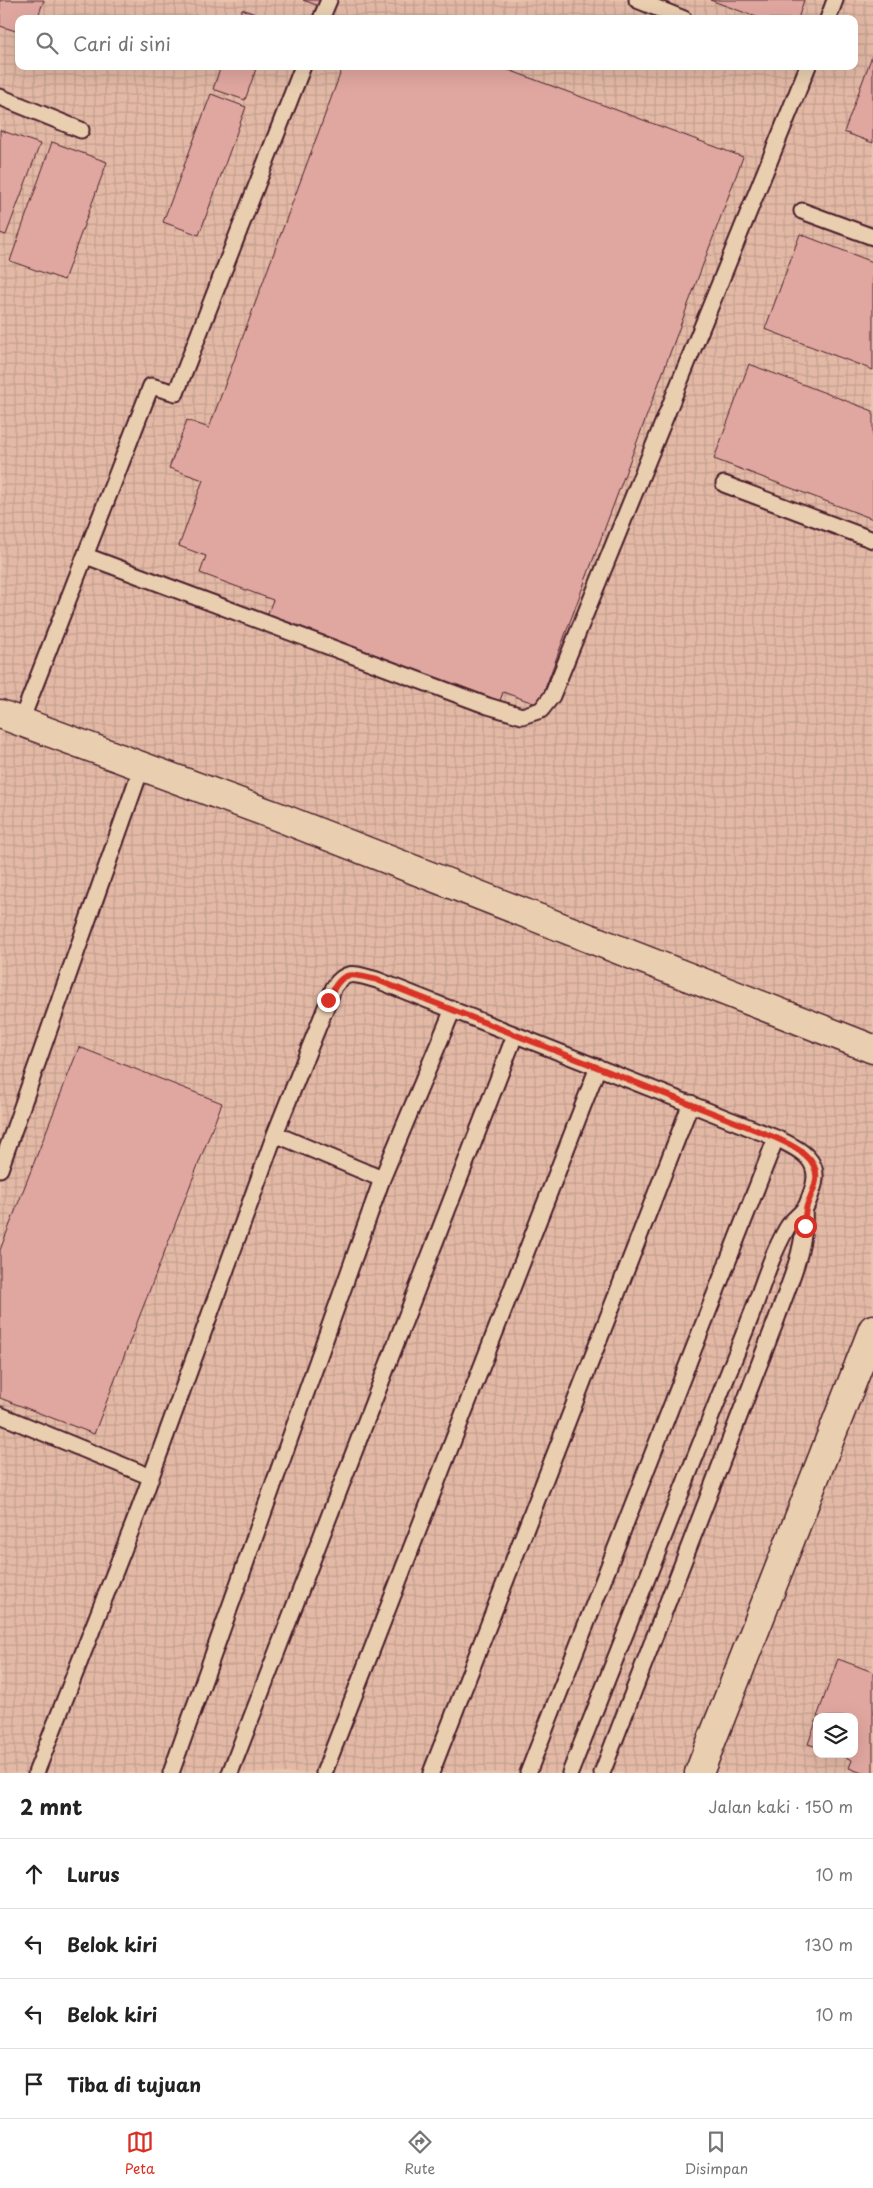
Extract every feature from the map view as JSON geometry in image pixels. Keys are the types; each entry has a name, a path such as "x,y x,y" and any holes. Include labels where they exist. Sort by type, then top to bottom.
{"street":[{"path":"10,717 288,820 873,1049"},
{"path":"699,1773 873,1329"}],"lane":[{"path":"323,15 329,0"},
{"path":"637,0 674,15"},
{"path":"829,15 835,0"},
{"path":"10,717 86,556 151,386 176,393 301,70"},
{"path":"86,556 488,706 522,716 541,710 552,696 805,70"},
{"path":"0,98 81,130"},
{"path":"802,210 873,238"},
{"path":"724,484 873,540"},
{"path":"0,1169 142,766"},
{"path":"36,1773 151,1477 275,1134 334,987 343,976 351,974 377,980 453,1009 776,1138 799,1149 809,1157 814,1168 816,1181 804,1209 805,1226 801,1249 777,1318 602,1773"},
{"path":"171,1773 382,1178 453,1009"},
{"path":"230,1773 515,1035"},
{"path":"324,1773 598,1067"},
{"path":"431,1773 691,1104"},
{"path":"275,1134 382,1178"},
{"path":"528,1773 776,1138"},
{"path":"570,1773 750,1320 776,1249 794,1217 804,1209"},
{"path":"0,1415 151,1477"}],"shaded area":[{"path":"0,0 873,0 873,1773 0,1773"}],"building":[{"path":"0,0 44,0 38,15 15,15 15,31 0,26"},
{"path":"303,0 321,0 319,6"},
{"path":"710,0 804,0 799,15 751,15"},
{"path":"242,9 258,15 240,15"},
{"path":"873,53 873,143 844,132"},
{"path":"220,70 256,70 245,100 213,89"},
{"path":"342,70 509,70 743,157 539,705 503,692 500,701 267,615 273,600 200,573 206,556 179,546 203,480 169,468 187,420 209,428"},
{"path":"211,94 246,107 199,235 163,222"},
{"path":"0,130 40,144 6,235 0,233"},
{"path":"52,142 107,162 64,280 10,261"},
{"path":"800,234 873,262 873,370 765,329"},
{"path":"749,364 873,411 873,519 714,459"},
{"path":"79,1047 222,1103 94,1434 0,1398 0,1250"},
{"path":"838,1659 873,1672 873,1773 862,1773 849,1768 852,1760 847,1758 858,1758 858,1713 818,1713"},
{"path":"813,1730 813,1746 808,1744"}],"route":[{"path":"328,1000 339,979 343,976 351,974 377,980 776,1138 799,1149 809,1157 814,1168 816,1181 804,1209 805,1226"}]}
